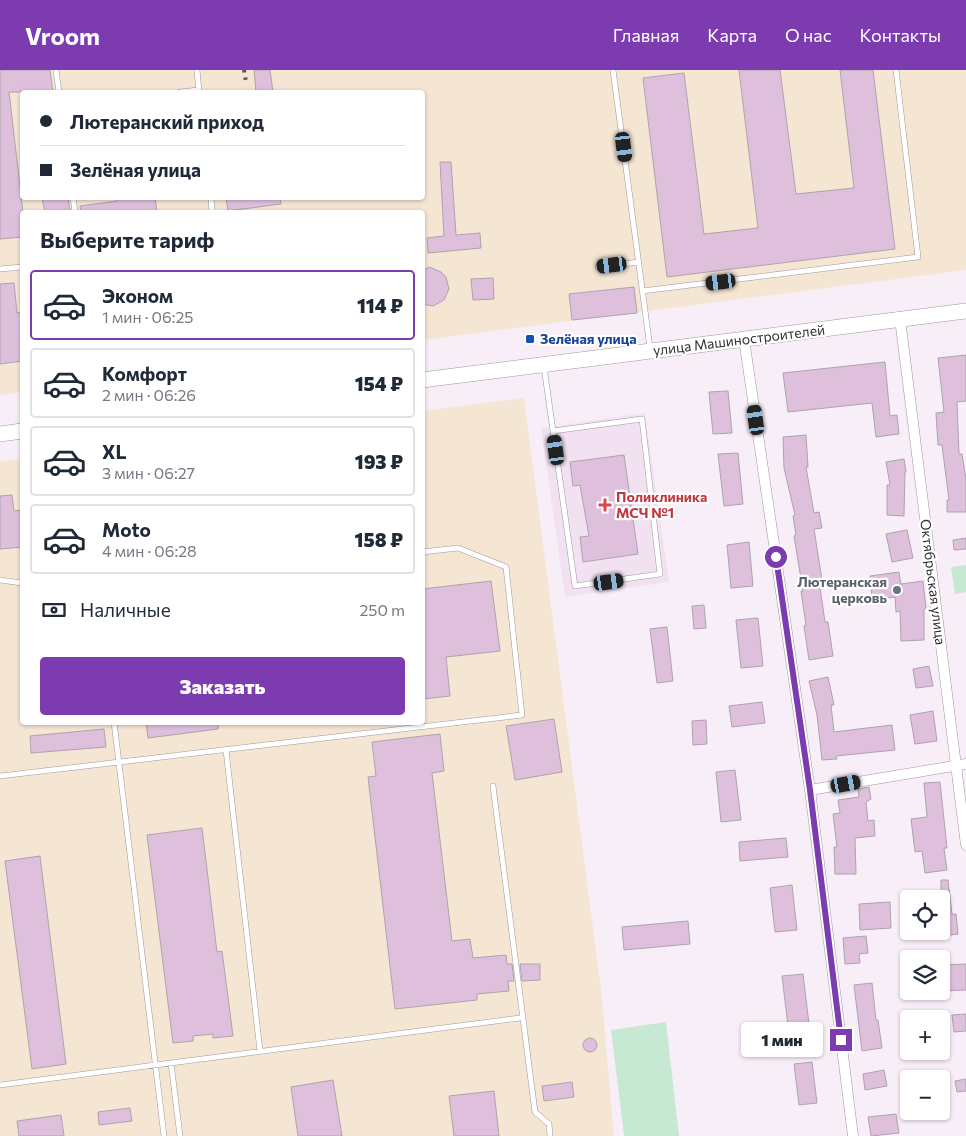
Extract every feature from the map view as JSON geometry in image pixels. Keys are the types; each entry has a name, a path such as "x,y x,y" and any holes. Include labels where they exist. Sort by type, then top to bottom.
{"main road":[{"name":"улица Машиностроителей","path":"425,380 966,311"},
{"path":"0,434 20,431"}],"street":[{"name":"Октябрьская улица","path":"900,319 961,764 966,846"},
{"path":"744,339 810,790 853,1136"},
{"path":"810,790 961,764"}],"lane":[{"path":"56,70 59,90"},
{"path":"197,70 199,90"},
{"path":"614,70 650,351"},
{"path":"642,291 918,257 896,70"},
{"path":"598,267 638,262"},
{"path":"0,270 20,267"},
{"path":"544,364 553,431 575,586 660,574 642,419 553,431"},
{"path":"0,776 522,715 506,567 458,548 425,552"},
{"path":"0,580 20,583"},
{"path":"114,725 164,1136"},
{"path":"226,750 260,1051"},
{"path":"493,786 535,1112 548,1124 550,1136"},
{"path":"0,1085 520,1018"},
{"path":"171,1063 180,1136"}],"shaded area":[{"path":"0,70 966,70 966,270 425,340 425,210 20,210 20,392 0,395"},
{"path":"524,398 601,990 614,1136 0,1136 0,462 20,459 20,725 425,725 425,411"},
{"name":"Поликлиника МСЧ №1","path":"645,413 669,582 565,597 541,428"}],"green space":[{"path":"966,565 966,592 955,594 951,567"},
{"path":"666,1022 679,1136 624,1136 611,1030"}],"building":[{"path":"0,70 50,70 53,90 9,92 20,200 22,200 23,210 20,210 20,237 0,239"},
{"path":"254,70 270,70 273,90 256,90"},
{"path":"739,70 780,70 796,194 854,188 840,70 873,70 895,249 667,277 643,78 684,73 704,234 758,228"},
{"path":"440,162 451,162 456,235 480,233 481,248 428,253 427,238 444,236"},
{"path":"42,200 68,200 70,210 45,210"},
{"path":"155,200 157,210 81,210 80,206 117,201"},
{"path":"226,200 280,200 281,204 236,210 228,210"},
{"path":"429,267 441,272 446,277 449,289 444,300 433,306 425,305 425,269"},
{"path":"493,278 494,299 473,300 471,279"},
{"path":"14,283 17,313 20,312 20,361 0,364 0,284"},
{"path":"634,287 637,313 572,320 569,294"},
{"path":"966,355 966,401 957,402 959,454 962,454 966,479 966,512 947,512 947,500 949,500 942,445 938,445 936,413 944,412 938,358"},
{"path":"885,362 890,416 897,415 899,434 876,437 872,403 788,412 783,373"},
{"path":"728,391 732,433 713,434 709,392"},
{"path":"806,435 808,467 806,467 814,513 819,512 822,528 814,529 822,580 819,580 825,622 828,622 833,656 809,660 804,626 806,625 801,591 803,591 794,536 796,535 793,516 795,515 784,468 783,437"},
{"path":"738,453 743,504 724,506 718,454"},
{"path":"624,455 638,554 583,562 580,537 589,536 580,485 573,486 570,462"},
{"path":"904,459 906,472 904,516 887,515 887,485 890,485 886,462"},
{"path":"12,495 14,511 20,510 20,547 0,549 0,496"},
{"path":"907,530 913,558 892,562 886,534"},
{"path":"966,538 966,549 954,550 953,540"},
{"path":"749,542 753,586 731,588 727,545"},
{"name":"Лютеранская церковь","path":"899,572 901,584 923,581 926,608 924,609 924,640 901,641 900,611 896,612 895,597 872,600 870,576"},
{"path":"491,581 500,651 446,657 450,696 425,699 425,589"},
{"path":"704,605 706,628 694,629 692,606"},
{"path":"758,618 763,666 741,668 736,620"},
{"path":"667,627 673,681 657,683 650,629"},
{"path":"929,666 933,686 916,688 913,669"},
{"path":"828,677 834,705 831,705 834,732 892,725 895,750 836,756 837,759 822,760 817,715 809,681"},
{"path":"762,702 765,723 732,727 729,706"},
{"path":"933,711 937,741 915,744 910,715"},
{"path":"554,719 562,772 515,780 506,726"},
{"path":"706,720 707,744 693,745 692,721"},
{"path":"146,725 218,725 218,729 148,738"},
{"path":"104,729 106,747 31,753 30,736"},
{"path":"440,734 444,771 432,773 452,941 470,939 473,958 506,955 507,964 512,964 514,981 508,981 509,991 477,994 477,1000 395,1009 368,777 376,776 372,742"},
{"path":"735,770 741,820 721,822 716,772"},
{"path":"940,782 947,848 944,848 947,870 925,873 922,851 915,852 911,819 927,817 924,783"},
{"path":"869,787 871,799 866,802 868,821 874,820 875,836 855,838 856,874 835,874 834,847 837,847 833,814 840,813 838,800 859,797 858,789"},
{"path":"202,828 217,952 222,951 233,1036 213,1038 213,1034 193,1036 193,1041 173,1043 147,835"},
{"path":"786,838 788,857 740,861 739,842"},
{"path":"40,856 66,1064 32,1069 5,861"},
{"path":"941,880 948,880 949,890 941,890"},
{"path":"792,885 797,930 775,932 770,888"},
{"path":"950,897 952,914 956,914 958,934 950,935"},
{"path":"890,902 891,928 860,930 859,904"},
{"path":"688,921 690,944 624,950 622,927"},
{"path":"866,936 868,953 859,954 860,963 845,964 843,938"},
{"path":"520,964 540,964 540,980 522,981"},
{"path":"966,964 966,990 950,991 950,965"},
{"path":"803,974 809,1024 788,1026 782,976"},
{"path":"872,983 876,1020 878,1020 882,1048 862,1051 854,985"},
{"path":"966,1014 966,1031 954,1032 952,1015"},
{"path":"587,1038 593,1038 597,1045 593,1052 587,1052 583,1048 583,1042"},
{"path":"812,1062 817,1103 799,1105 794,1064"},
{"path":"884,1070 887,1086 865,1090 863,1074"},
{"path":"966,1079 966,1091 957,1092 955,1081"},
{"path":"333,1080 342,1136 298,1136 291,1087"},
{"path":"572,1082 574,1097 544,1101 542,1086"},
{"path":"494,1091 499,1136 454,1136 449,1096"},
{"path":"130,1108 132,1121 99,1125 98,1112"},
{"path":"896,1114 899,1133 871,1136 868,1117"},
{"path":"61,1115 64,1136 19,1136 17,1121"}],"railway":[{"path":"244,70 246,82"}],"place":[{"name":"Зелёная улица","path":"530,339"},
{"name":"Поликлиника МСЧ №1","path":"605,505"},
{"name":"Лютеранская церковь","path":"897,590"}],"route":[{"path":"776,557 810,790 841,1040"}]}
